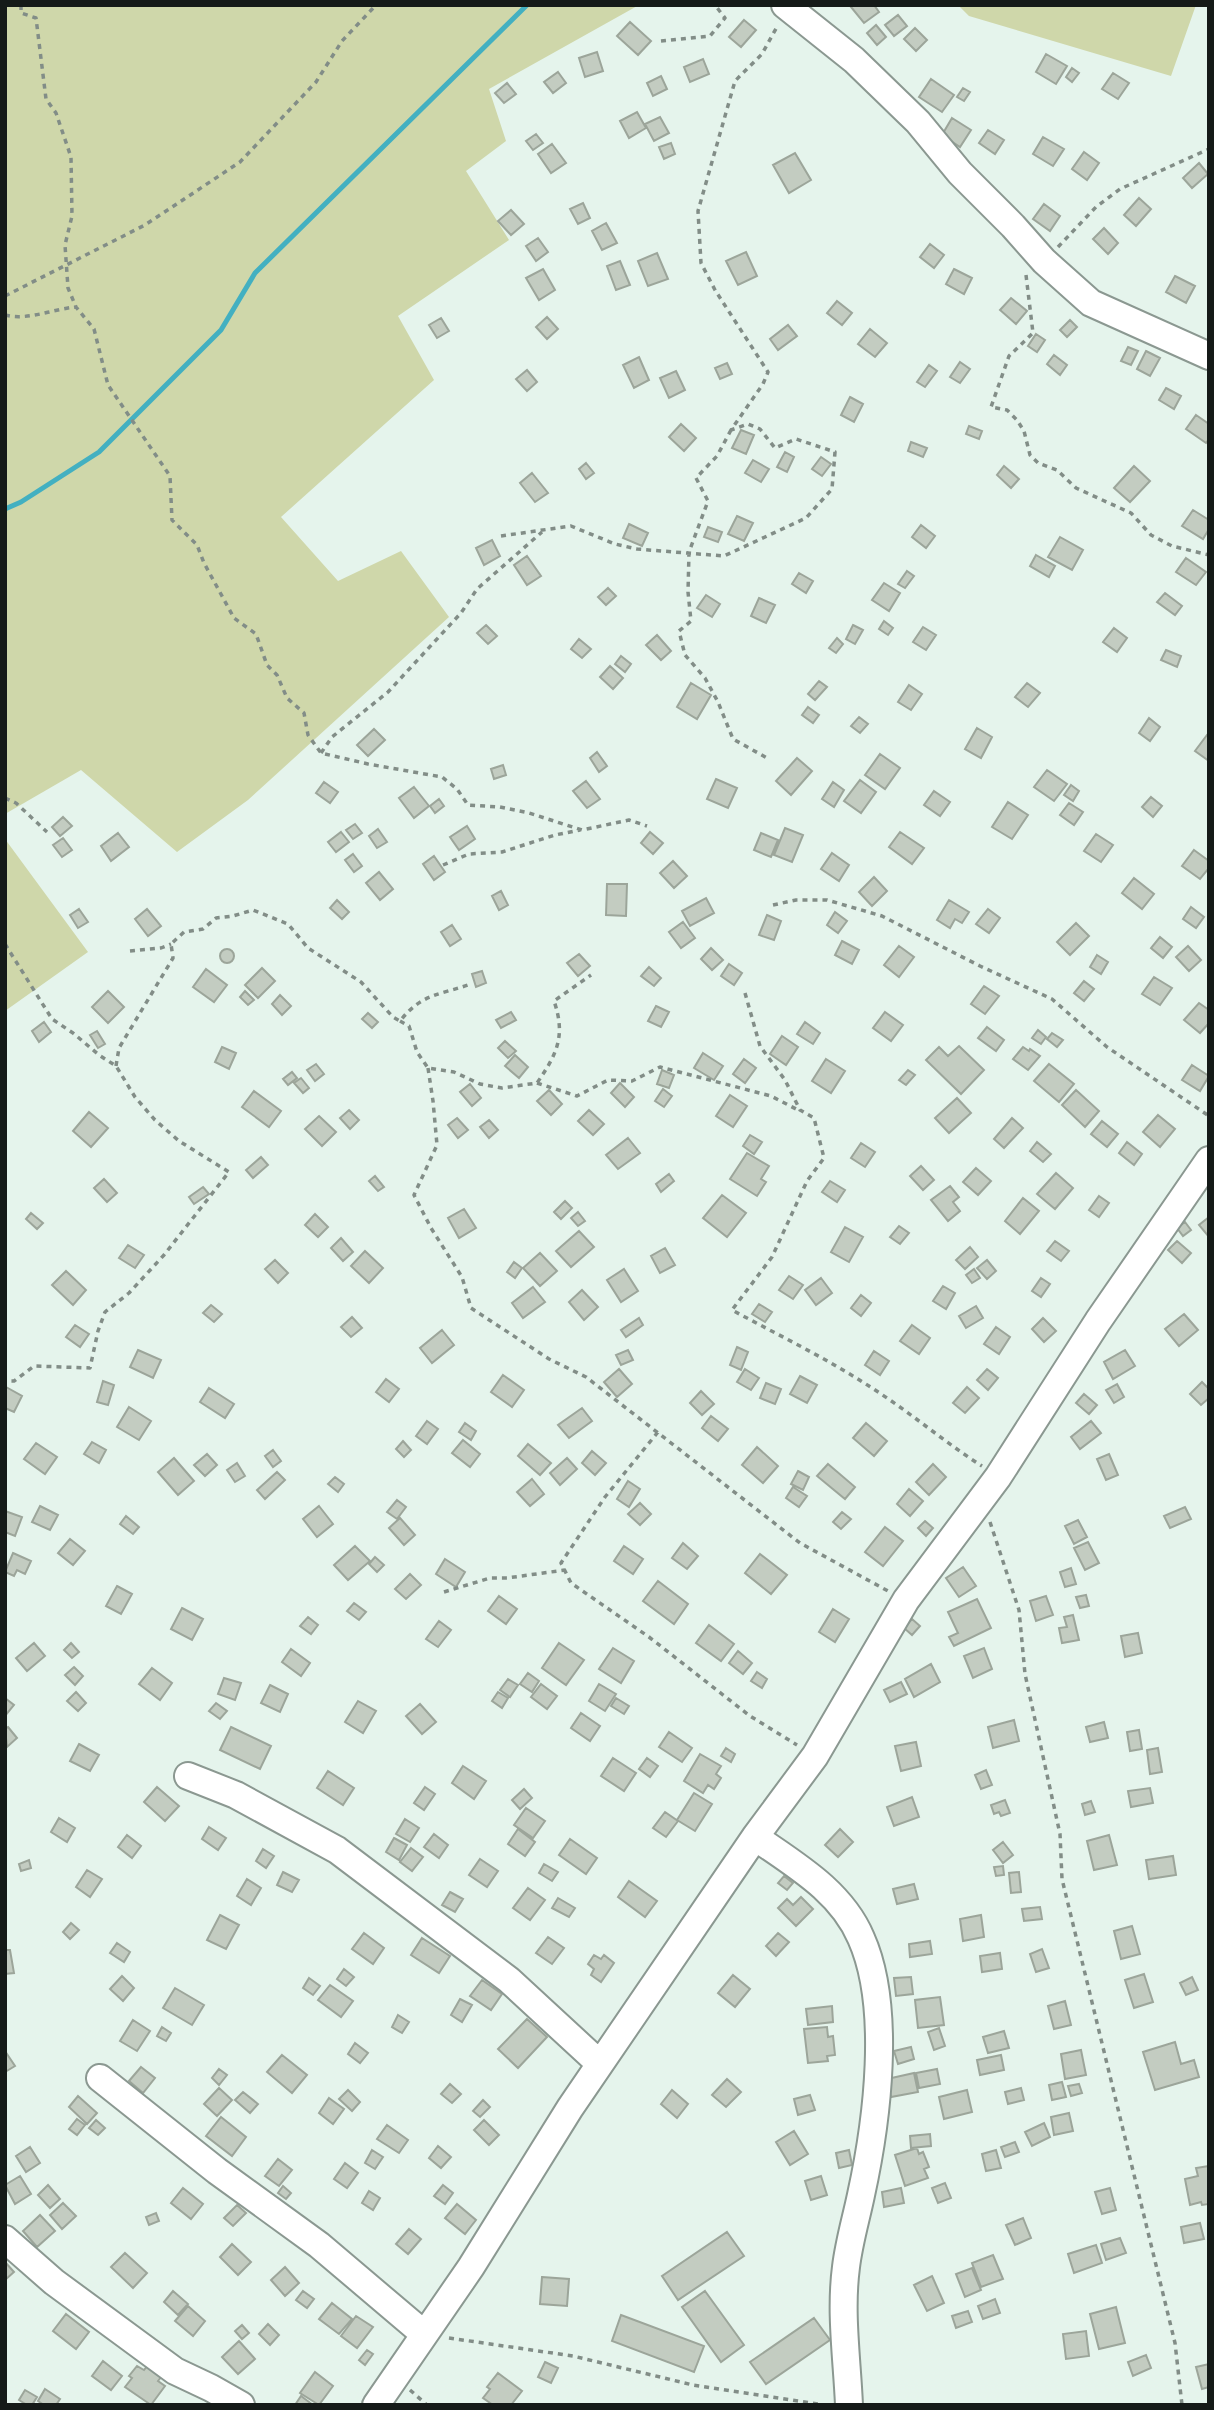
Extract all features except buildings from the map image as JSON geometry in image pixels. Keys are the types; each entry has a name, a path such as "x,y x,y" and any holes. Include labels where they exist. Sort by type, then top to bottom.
{"street":[{"path":"786,6 854,60 918,122 960,173 1013,226 1035,266 1091,303 1209,356"},
{"path":"376,2405 471,2267 570,2108 755,1837 815,1756 906,1600 992,1485 1098,1321 1209,1160"},
{"path":"188,1776 236,1795 337,1850 509,1980 600,2064"},
{"path":"755,1837 823,1885 846,1912 862,1938 875,1986 878,2024 876,2103 861,2194 850,2239 844,2295 849,2405"},
{"path":"100,2078 217,2171 319,2245 424,2334"},
{"path":"5,2239 54,2282 175,2371 241,2405"}],"path":[{"path":"21,5 21,13 36,18 46,100 57,113 71,157 72,216 65,245 68,288 76,307 94,329 108,385 170,475 172,520 197,545 234,618 256,634 267,664 277,675 287,698 304,713 308,735 321,753 442,777 457,789 468,805 500,807 529,813 582,830"},
{"path":"5,296 145,225 240,162 316,82 342,40 376,5"},
{"path":"661,41 710,36 725,18 715,5"},
{"path":"767,758 733,739 705,678 685,655 679,631 691,621 688,592 690,552 708,501 696,478 717,456 768,372 715,290 701,263 698,211 735,81 762,54 786,6"},
{"path":"1209,149 1120,189 1096,207 1035,266 1033,333 1009,356 991,407 1007,410 1017,420 1024,431 1030,455 1038,463 1057,470 1076,488 1131,513 1151,535 1172,546 1209,555"},
{"path":"5,315 16,318 76,307"},
{"path":"501,536 572,527 615,544 637,549 724,556 806,518 832,489 835,452 796,439 775,449 760,429 748,424 731,430"},
{"path":"321,753 332,737 388,692 461,613 477,589 544,531"},
{"path":"5,798 16,803 47,832"},
{"path":"443,865 469,855 502,852 555,835 629,820 647,826"},
{"path":"773,905 796,900 827,900 882,916 1052,999 1107,1047 1209,1116"},
{"path":"130,951 160,948 172,944 184,932 203,929 216,918 253,910 288,924 309,948 361,982 393,1017 410,1026 417,1052 428,1068 437,1145 414,1195 431,1228 463,1277 471,1308 549,1359 586,1377 800,1543 906,1600"},
{"path":"5,944 52,1019 116,1066 135,1097 155,1120 179,1141 229,1172 164,1255 129,1293 105,1312 90,1368 34,1366 14,1381 5,1381"},
{"path":"116,1066 119,1048 173,958 172,944"},
{"path":"537,1083 557,1051 561,1022 554,1001 592,975"},
{"path":"400,1021 410,1008 431,995 471,984"},
{"path":"745,993 760,1046 785,1080 800,1111"},
{"path":"428,1068 454,1072 480,1084 502,1088 537,1083 576,1096 608,1080 632,1082 660,1068 771,1096 814,1118 824,1158 807,1181 772,1257 732,1310 882,1394 946,1443 992,1485 989,1521 1019,1610 1025,1674 1060,1834 1062,1879 1175,2343 1182,2405"},
{"path":"658,1432 605,1497 561,1563 571,1583 649,1637 750,1716 815,1756"},
{"path":"444,1592 490,1578 565,1570"},
{"path":"424,2334 573,2356 693,2385 825,2405"}],"green space":[{"path":"5,5 639,5 489,89 506,141 466,171 509,240 398,316 434,380 281,517 338,581 401,551 449,617 248,800 177,852 81,770 5,814"},
{"path":"958,5 1196,5 1171,76 969,16"},
{"path":"5,839 88,952 5,1011"}],"waterway":[{"path":"5,509 21,502 99,452 221,330 255,273 527,5"}]}
